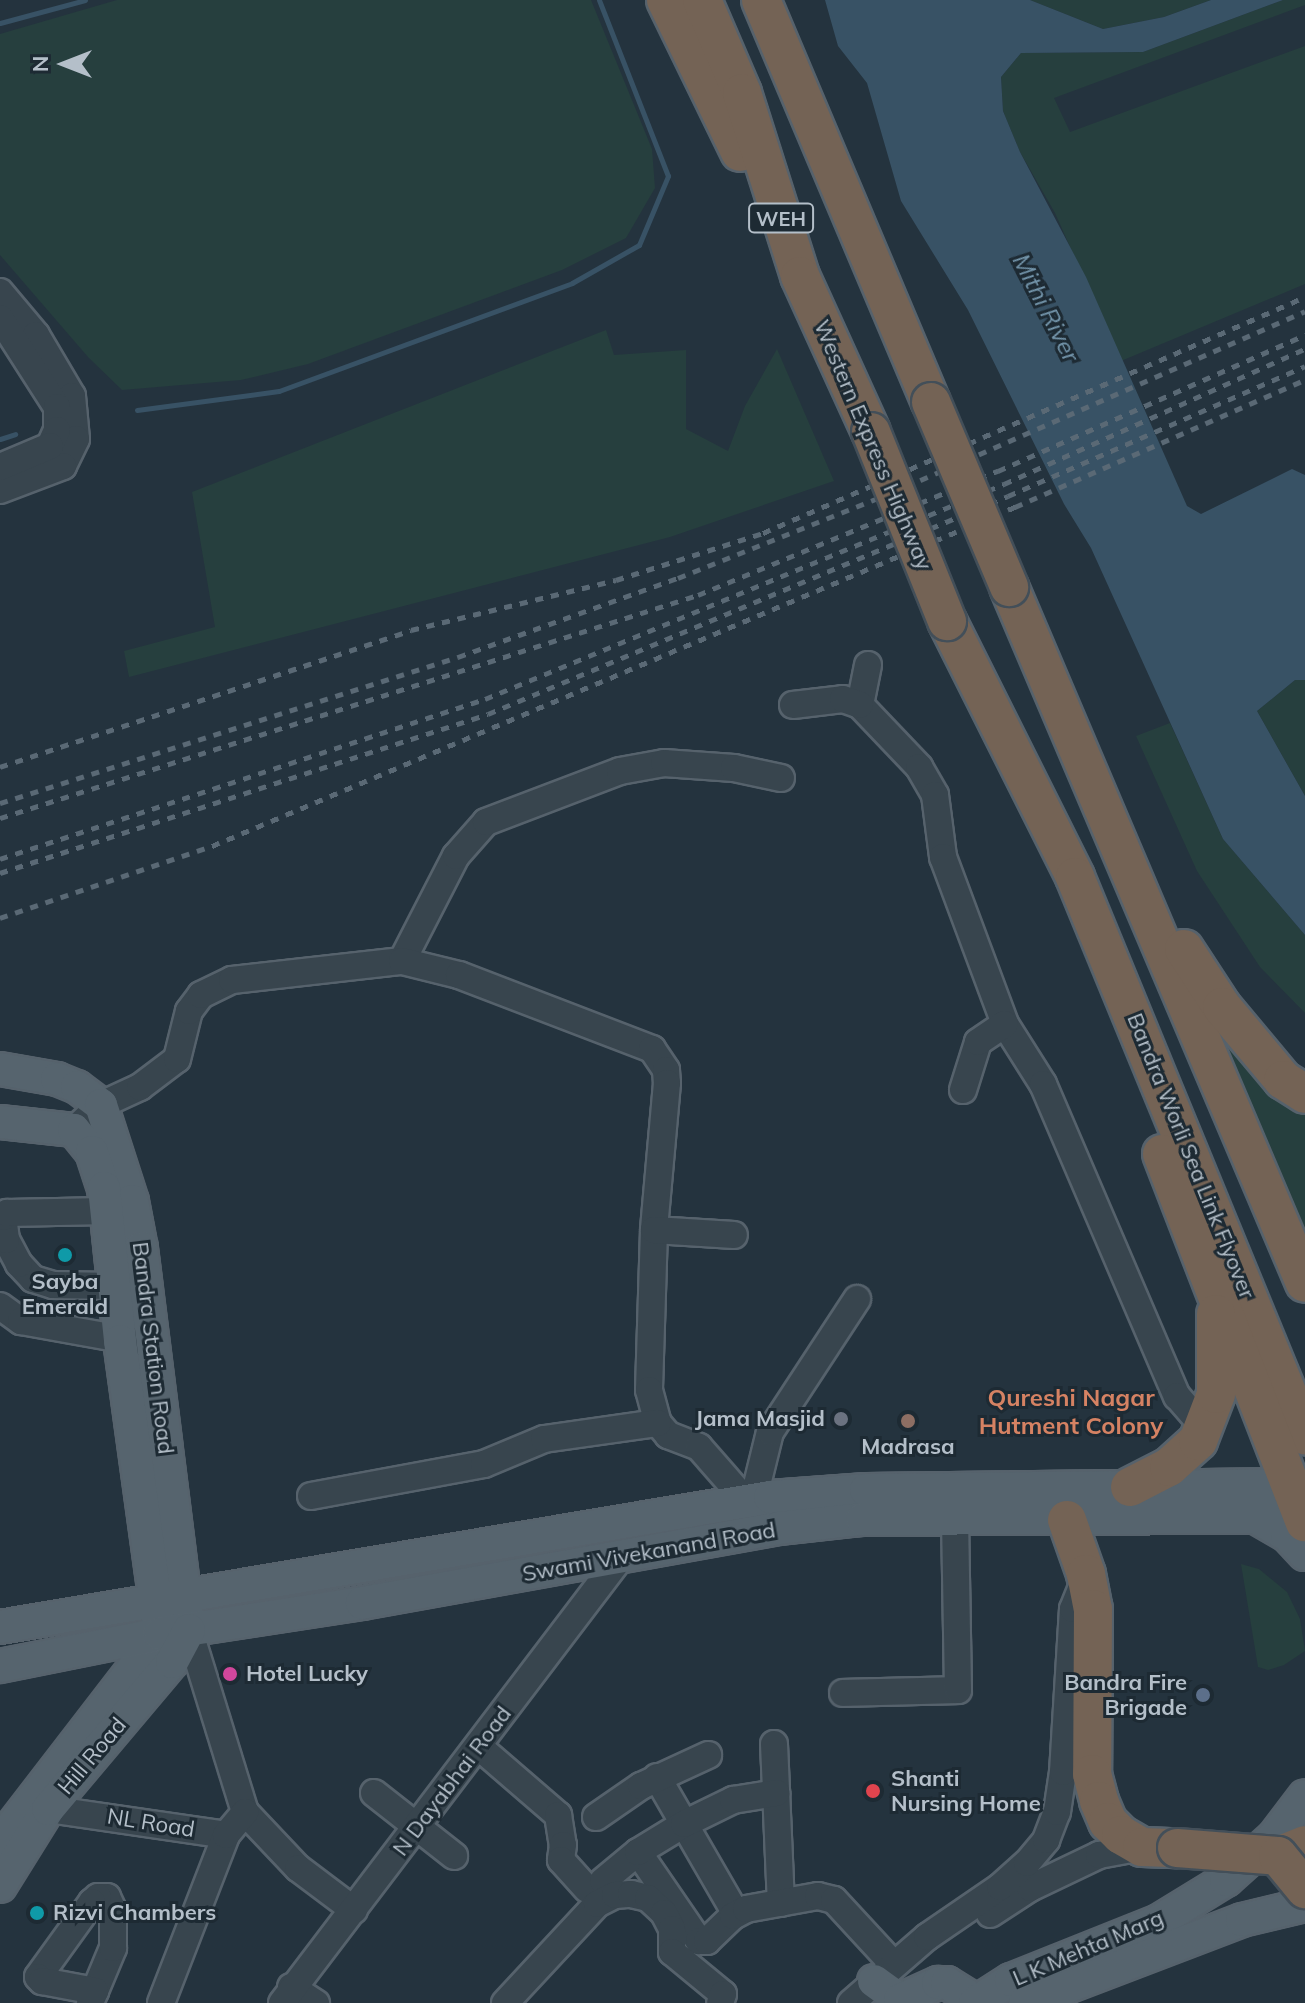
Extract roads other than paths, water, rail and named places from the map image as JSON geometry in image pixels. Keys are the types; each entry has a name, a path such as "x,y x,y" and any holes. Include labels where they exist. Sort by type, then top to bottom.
{"highway":[{"path":"666,0 800,276"},
{"name":"Western Express Highway","path":"702,0 742,93 800,276 871,432 947,621 1075,877"},
{"name":"WEH","path":"761,0 1124,856"},
{"path":"1124,856 1305,1283"},
{"path":"1124,856 1222,1007 1283,1080 1305,1094"},
{"path":"1075,877 1112,1030 1302,1513"},
{"name":"Bandra Worli Sea Link Flyover","path":"1075,877 1305,1436"},
{"path":"1130,1487 1169,1467 1198,1441 1216,1394 1219,1344 1213,1282"},
{"path":"1067,1520 1086,1574 1093,1609 1092,1774 1108,1822 1121,1835 1160,1847 1292,1851 1305,1889"}],"main road":[{"path":"0,1069 57,1079 77,1087 101,1105"},
{"name":"Bandra Station Road","path":"101,1105 119,1206 153,1343 171,1598"},
{"path":"0,1122 74,1130"},
{"name":"Bandra Station Road","path":"74,1130 92,1152 104,1188 119,1206 114,1286 120,1341 171,1598"},
{"name":"Swami Vivekanand Road","path":"0,1627 750,1501 866,1490 1130,1487 1302,1513"},
{"name":"Swami Vivekanand Road","path":"0,1666 174,1632 620,1558 779,1528 862,1519 1256,1518 1302,1513"},
{"path":"319,1574 325,1608"},
{"path":"171,1598 174,1632"},
{"name":"Hill Road","path":"0,1886 38,1805 103,1708 174,1632"},
{"name":"Hill Road","path":"3,1832 38,1805 172,1662 174,1632"},
{"path":"80,1650 102,1677 103,1708"},
{"name":"L K Mehta Marg","path":"1025,2003 1165,1934 1274,1837 1305,1796"},
{"path":"1226,1880 1251,1918"},
{"name":"L K Mehta Marg","path":"977,2002 1011,1980 1165,1934 1305,1905"},
{"path":"888,1983 905,2000 930,1986 947,1983 977,2002"}],"street":[{"path":"0,292 36,335 72,396 76,439 63,466 0,490"},
{"path":"0,318 57,407 57,430 50,446 0,467"},
{"path":"860,705 868,665"},
{"path":"793,705 843,699 860,705 919,767 935,795 943,857 1005,1024 1043,1084 1177,1396 1203,1426"},
{"path":"402,961 456,856 486,822 620,771 664,763 734,768 781,778"},
{"path":"74,1130 101,1105 140,1087 177,1059 189,1011 201,995 232,980 402,961 459,975 652,1049 666,1070 667,1083 654,1230 649,1390 658,1423 668,1435 699,1447 750,1501"},
{"path":"963,1090 978,1042 1005,1024"},
{"path":"114,1286 53,1285 33,1279 19,1264 6,1240 3,1217 7,1213 119,1206"},
{"path":"654,1230 734,1235"},
{"path":"750,1501 770,1432 857,1299"},
{"path":"0,1306 21,1321 120,1341 153,1343"},
{"path":"311,1496 484,1464 544,1439 658,1423"},
{"path":"843,1693 958,1690 955,1518"},
{"name":"N Dayabhai Road","path":"286,1995 354,1910 620,1558"},
{"path":"888,1983 1027,1863 1046,1840 1057,1812 1063,1772 1073,1609 1086,1574"},
{"path":"174,1632 245,1812 298,1868 354,1910"},
{"path":"774,1744 781,1903"},
{"path":"478,1746 558,1815 563,1845 561,1860 595,1885 638,1852 684,1824 733,1800 776,1793"},
{"path":"596,1817 657,1777 708,1755"},
{"path":"657,1777 736,1914"},
{"path":"374,1793 415,1829 454,1856"},
{"name":"NL Road","path":"38,1805 226,1835"},
{"path":"161,2003 226,1835 245,1812"},
{"path":"851,2003 888,1983 1030,1888 1099,1855 1160,1847"},
{"path":"638,1852 699,1941 707,1941 736,1914 818,1896 834,1900 888,1983"},
{"path":"505,2003 597,1904 615,1895 631,1894 648,1898 664,1913 672,1929 672,1952 723,1994 720,2003"},
{"path":"286,1995 316,2003"}],"water":[{"name":"Mithi River","path":"825,0 1030,0 1103,29 1164,17 1211,0 1283,0 1143,52 1021,53 1001,77 1003,111 1020,152 1086,277 1187,506 1201,514 1292,469 1305,475 1305,680 1295,680 1257,711 1305,796 1305,935 1223,839 1091,548 1064,504 968,310 901,201 867,83 838,46"}],"waterway":[{"path":"0,23 85,0"},
{"path":"137,410 279,391 572,283 639,245 668,176 599,0"},
{"path":"0,439 15,434"}],"railway":[{"path":"0,767 411,630 616,580 763,533 1305,297"},
{"path":"0,803 458,657 678,578 891,493 1305,311"},
{"path":"0,818 698,595 998,471 1305,335"},
{"path":"0,859 485,699 1004,484 1305,349"},
{"path":"0,873 488,714 1008,496 1305,366"},
{"path":"0,918 212,846 1015,507 1305,380"}],"place":[{"name":"Sayba Emerald","path":"65,1255"},
{"name":"Jama Masjid","path":"841,1419"},
{"name":"Madrasa","path":"908,1421"},
{"name":"Hotel Lucky","path":"230,1674"},
{"name":"Bandra Fire Brigade","path":"1203,1695"},
{"name":"Shanti Nursing Home","path":"873,1791"},
{"name":"Rizvi Chambers","path":"37,1913"}],"district":[{"name":"Qureshi Nagar Hutment Colony","path":"1071,1412"}]}
